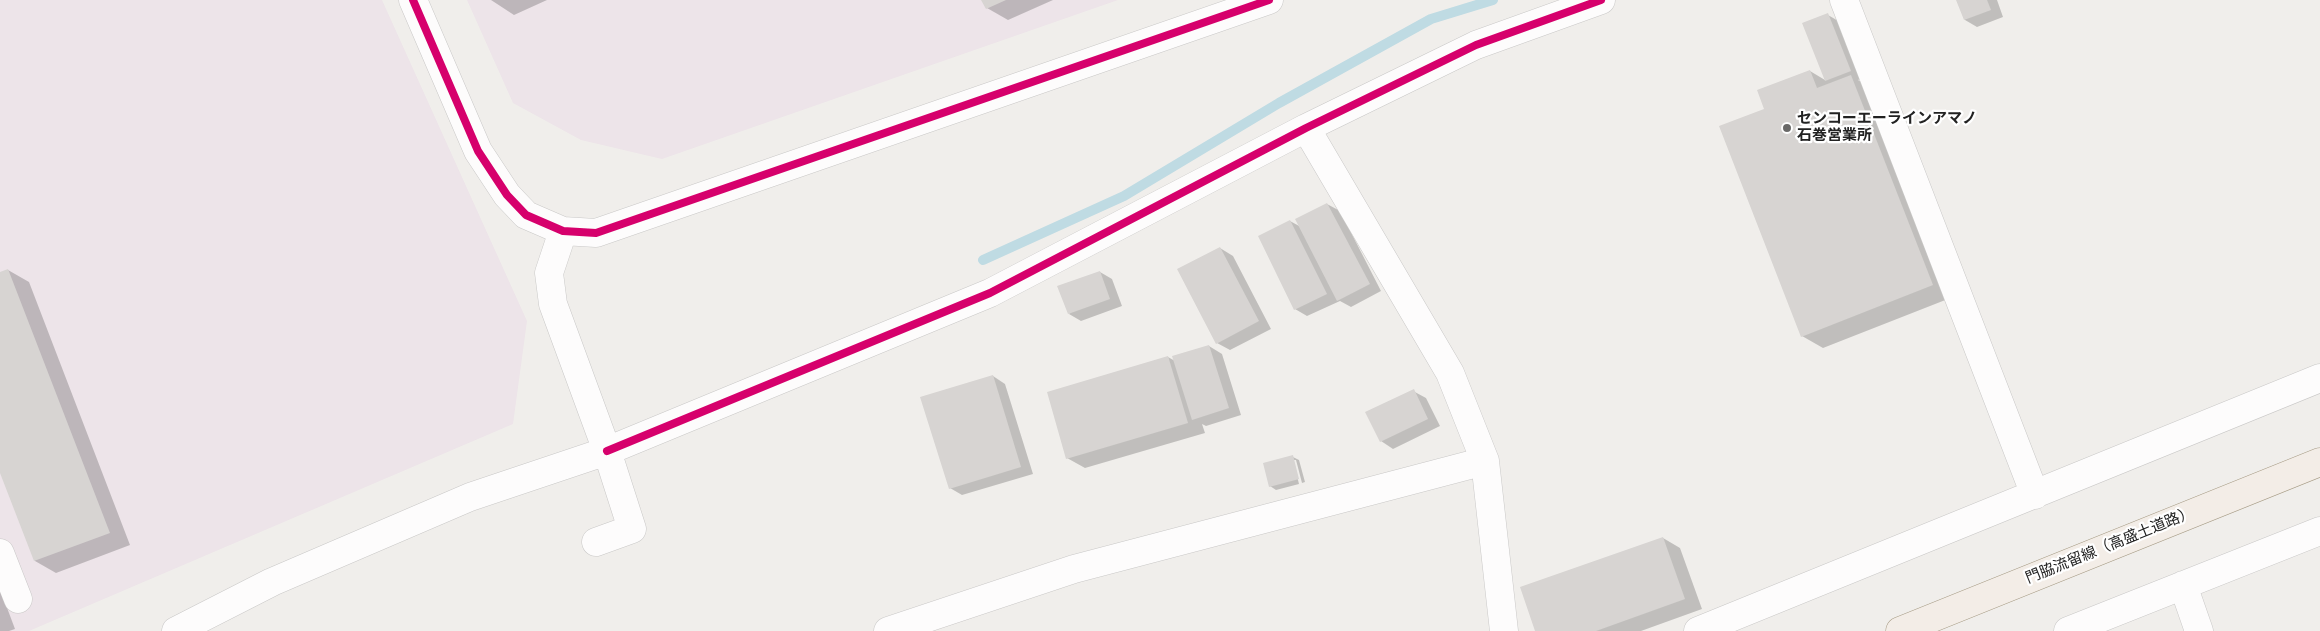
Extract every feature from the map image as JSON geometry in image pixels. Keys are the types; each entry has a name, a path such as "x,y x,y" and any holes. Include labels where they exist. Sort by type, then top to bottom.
{"main road":[{"name":"門脇流留線（高盛土道路）","path":"1900,631 2320,462"}],"street":[{"path":"413,0 478,151 508,195 526,214 563,231 596,233 1269,0"},
{"path":"176,631 272,582 461,501 607,451 990,293 1306,128 1476,45 1601,0"},
{"path":"1844,0 2035,495"},
{"path":"1306,128 1450,372 1485,461 1504,631"},
{"path":"563,231 549,273 554,304 607,451 632,529 596,542"},
{"path":"1698,631 2320,378"},
{"path":"888,631 1074,569 1485,461"},
{"path":"2068,631 2320,531"},
{"path":"0,553 18,599"},
{"path":"2183,585 2199,631"}],"shaded area":[{"path":"0,0 382,0 527,321 513,424 29,631 0,631"},
{"path":"467,0 1118,0 662,159 581,140 513,103"}],"building":[{"path":"981,0 1006,0 986,9"},
{"path":"1956,0 1987,0 1991,10 1964,20"},
{"path":"1828,13 1851,71 1825,81 1802,23"},
{"path":"1810,70 1817,88 1851,75 1933,285 1801,337 1719,126 1764,109 1757,90"},
{"path":"1327,203 1370,284 1337,301 1295,219"},
{"path":"1290,220 1327,294 1294,310 1258,236"},
{"path":"1220,247 1259,321 1216,344 1177,269"},
{"path":"8,269 110,533 34,561 0,473 0,272"},
{"path":"1100,271 1110,299 1068,314 1057,286"},
{"path":"1209,345 1229,408 1192,420 1172,356"},
{"path":"1168,356 1188,423 1066,459 1047,392"},
{"path":"993,375 1021,467 949,489 920,397"},
{"path":"1414,389 1428,419 1380,442 1365,412"},
{"path":"1293,455 1299,479 1269,487 1263,463"},
{"path":"1663,537 1685,599 1596,631 1535,631 1520,587"}],"waterway":[{"path":"983,260 1124,196 1279,103 1431,19 1493,0"}],"cycle path":[{"path":"413,0 478,151 507,195 526,215 563,231 596,233 1269,0"},
{"path":"607,451 990,293 1306,128 1476,45 1601,0"}],"place":[{"name":"センコーエーラインアマノ 石巻営業所","path":"1787,128"}]}
